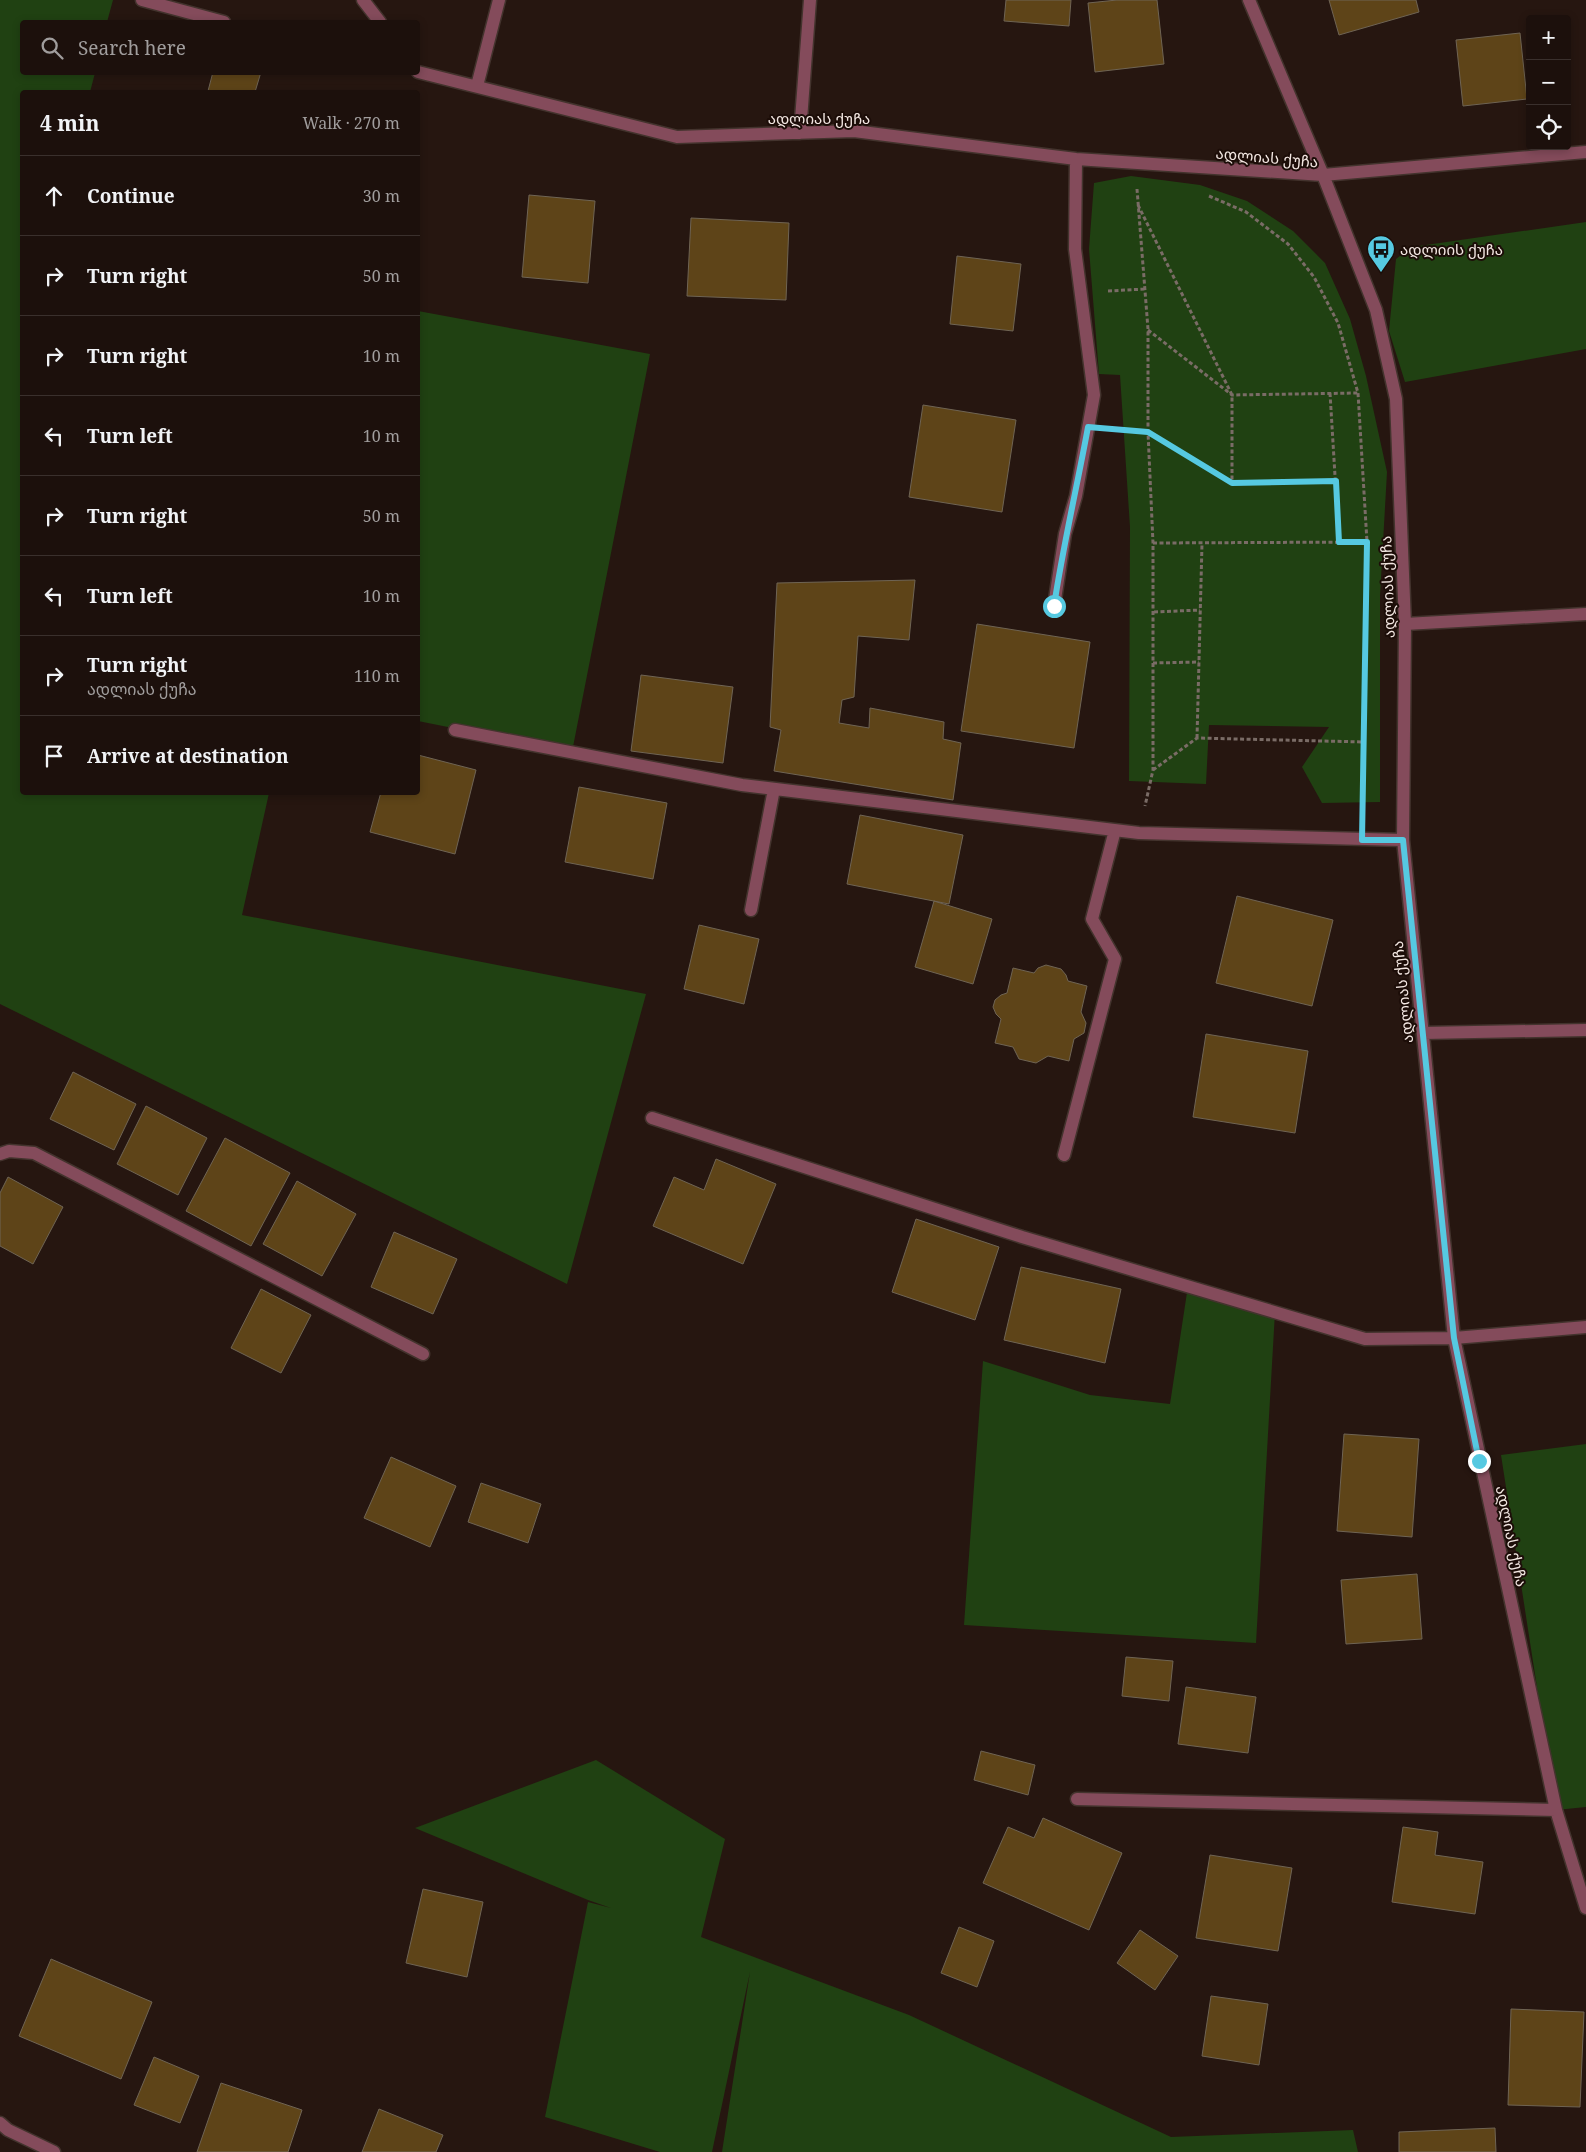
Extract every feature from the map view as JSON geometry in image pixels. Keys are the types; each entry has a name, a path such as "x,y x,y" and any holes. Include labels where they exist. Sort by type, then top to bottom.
{"street":[{"path":"142,0 217,20"},
{"path":"363,0 378,20"},
{"path":"477,86 499,0"},
{"path":"800,133 810,0"},
{"path":"1249,0 1323,175 1586,152"},
{"name":"ადლიას ქუჩა","path":"420,72 678,137 854,131 1076,159 1323,175 1376,310 1396,399 1405,624 1403,840 1454,1338 1556,1810 1586,1908"},
{"path":"1054,606 1065,534 1076,496 1094,395 1075,249 1076,159"},
{"path":"1405,624 1586,614"},
{"path":"455,730 742,785 1139,833 1403,840"},
{"path":"751,910 774,789"},
{"path":"1064,1155 1115,959 1092,919 1114,830"},
{"path":"1422,1033 1586,1030"},
{"path":"652,1118 1022,1237 1365,1338 1454,1338 1586,1327"},
{"path":"0,1154 9,1151 34,1153 423,1354"},
{"path":"1077,1799 1556,1810"},
{"path":"0,2123 8,2130 54,2152"}],"path":[{"path":"1136,183 1136,202 1148,329 1148,432 1154,612 1153,770 1139,833"},
{"path":"1202,193 1246,212 1288,244 1314,277 1338,323 1358,393 1367,542 1362,840"},
{"path":"1136,202 1232,395 1232,483"},
{"path":"1082,293 1145,289"},
{"path":"1148,329 1232,395 1358,393"},
{"path":"1330,393 1339,542"},
{"path":"1088,427 1148,432 1232,483 1336,481"},
{"path":"1153,543 1367,542"},
{"path":"1197,738 1202,544"},
{"path":"1154,612 1200,610"},
{"path":"1153,663 1199,662"},
{"path":"1153,770 1197,738 1364,742"}],"green space":[{"path":"0,0 113,0 108,20 20,20 20,75 94,75 91,90 20,90 20,795 269,795 242,915 646,994 567,1284 0,1004"},
{"path":"1131,176 1200,185 1247,201 1293,231 1325,263 1350,319 1366,376 1387,472 1380,596 1380,802 1322,803 1302,767 1329,727 1209,725 1206,784 1129,781 1130,527 1120,375 1099,374 1089,249 1094,183"},
{"path":"1586,222 1586,349 1405,382 1389,331 1396,259 1412,247"},
{"path":"420,311 650,354 572,752 420,721"},
{"path":"1188,1286 1275,1312 1256,1643 964,1625 983,1361 1090,1395 1170,1404"},
{"path":"1586,1444 1586,1807 1556,1810 1501,1455"},
{"path":"596,1760 725,1839 701,1937 909,2015 1171,2137 1353,2130 1358,2152 722,2152 750,1972 712,2152 660,2152 545,2117 588,1902 611,1908 415,1828"}],"building":[{"path":"1006,0 1071,0 1069,26 1004,21"},
{"path":"1117,0 1157,0 1164,64 1095,72 1088,3"},
{"path":"1329,0 1416,0 1419,12 1339,35"},
{"path":"1520,33 1526,99 1463,106 1456,40"},
{"path":"212,75 260,75 256,90 208,90"},
{"path":"529,195 595,201 588,283 522,277"},
{"path":"691,218 789,223 786,300 687,296"},
{"path":"957,256 1021,264 1013,331 950,324"},
{"path":"923,405 1016,420 1002,512 909,497"},
{"path":"915,580 909,640 858,636 854,697 842,700 839,723 869,728 870,708 944,722 943,739 961,743 953,800 774,771 781,730 770,727 777,583"},
{"path":"977,624 1090,642 1074,748 961,731"},
{"path":"641,675 733,687 723,763 631,751"},
{"path":"420,756 476,770 455,854 370,832 380,795 420,795"},
{"path":"579,787 667,803 653,879 565,862"},
{"path":"860,815 963,835 949,904 847,884"},
{"path":"1237,896 1333,920 1312,1006 1216,983"},
{"path":"934,901 992,919 973,984 915,967"},
{"path":"699,925 759,939 744,1004 684,989"},
{"path":"1046,965 1061,969 1068,981 1087,986 1081,1012 1086,1023 1084,1033 1074,1039 1069,1061 1048,1056 1036,1063 1019,1059 1013,1047 995,1043 1001,1019 993,1007 995,1000 1007,993 1013,968 1034,973 1038,968"},
{"path":"1206,1034 1308,1051 1295,1133 1193,1117"},
{"path":"73,1072 136,1104 114,1150 50,1119"},
{"path":"146,1106 207,1138 178,1195 117,1164"},
{"path":"225,1138 290,1173 251,1246 186,1211"},
{"path":"716,1159 776,1184 743,1264 653,1226 674,1177 704,1190"},
{"path":"8,1177 63,1207 33,1264 0,1246 0,1193"},
{"path":"297,1181 356,1214 322,1276 263,1244"},
{"path":"916,1219 999,1247 975,1320 892,1292"},
{"path":"394,1232 457,1259 433,1314 371,1287"},
{"path":"1021,1267 1121,1289 1105,1363 1004,1340"},
{"path":"261,1289 311,1315 281,1373 231,1348"},
{"path":"1344,1434 1419,1439 1412,1537 1337,1531"},
{"path":"391,1457 456,1486 430,1547 364,1518"},
{"path":"481,1483 541,1504 528,1543 468,1522"},
{"path":"1417,1574 1422,1639 1346,1644 1341,1580"},
{"path":"1126,1657 1173,1661 1169,1701 1122,1696"},
{"path":"1186,1687 1256,1697 1248,1753 1178,1744"},
{"path":"981,1751 1035,1765 1028,1795 974,1780"},
{"path":"1043,1818 1122,1853 1089,1930 983,1883 1008,1827 1034,1838"},
{"path":"1403,1827 1438,1832 1435,1855 1483,1862 1475,1914 1392,1902"},
{"path":"1210,1855 1292,1868 1278,1951 1196,1938"},
{"path":"423,1889 483,1902 467,1977 406,1963"},
{"path":"959,1927 994,1941 977,1987 941,1973"},
{"path":"1140,1930 1178,1956 1155,1990 1117,1963"},
{"path":"51,1959 152,2002 121,2079 19,2036"},
{"path":"1211,1996 1268,2004 1259,2065 1202,2056"},
{"path":"1511,2009 1584,2012 1580,2107 1508,2105"},
{"path":"154,2057 199,2076 180,2123 134,2105"},
{"path":"221,2083 302,2110 288,2152 197,2152"},
{"path":"379,2109 443,2135 436,2152 362,2152"},
{"path":"1495,2128 1496,2152 1399,2152 1399,2132"}],"place":[{"name":"ადლიის ქუჩა","path":"1381,273"}],"route":[{"path":"1054,606 1065,534 1076,496 1088,427 1148,432 1232,483 1336,481 1339,542 1367,542 1362,840 1403,840 1454,1338 1479,1461"}]}
